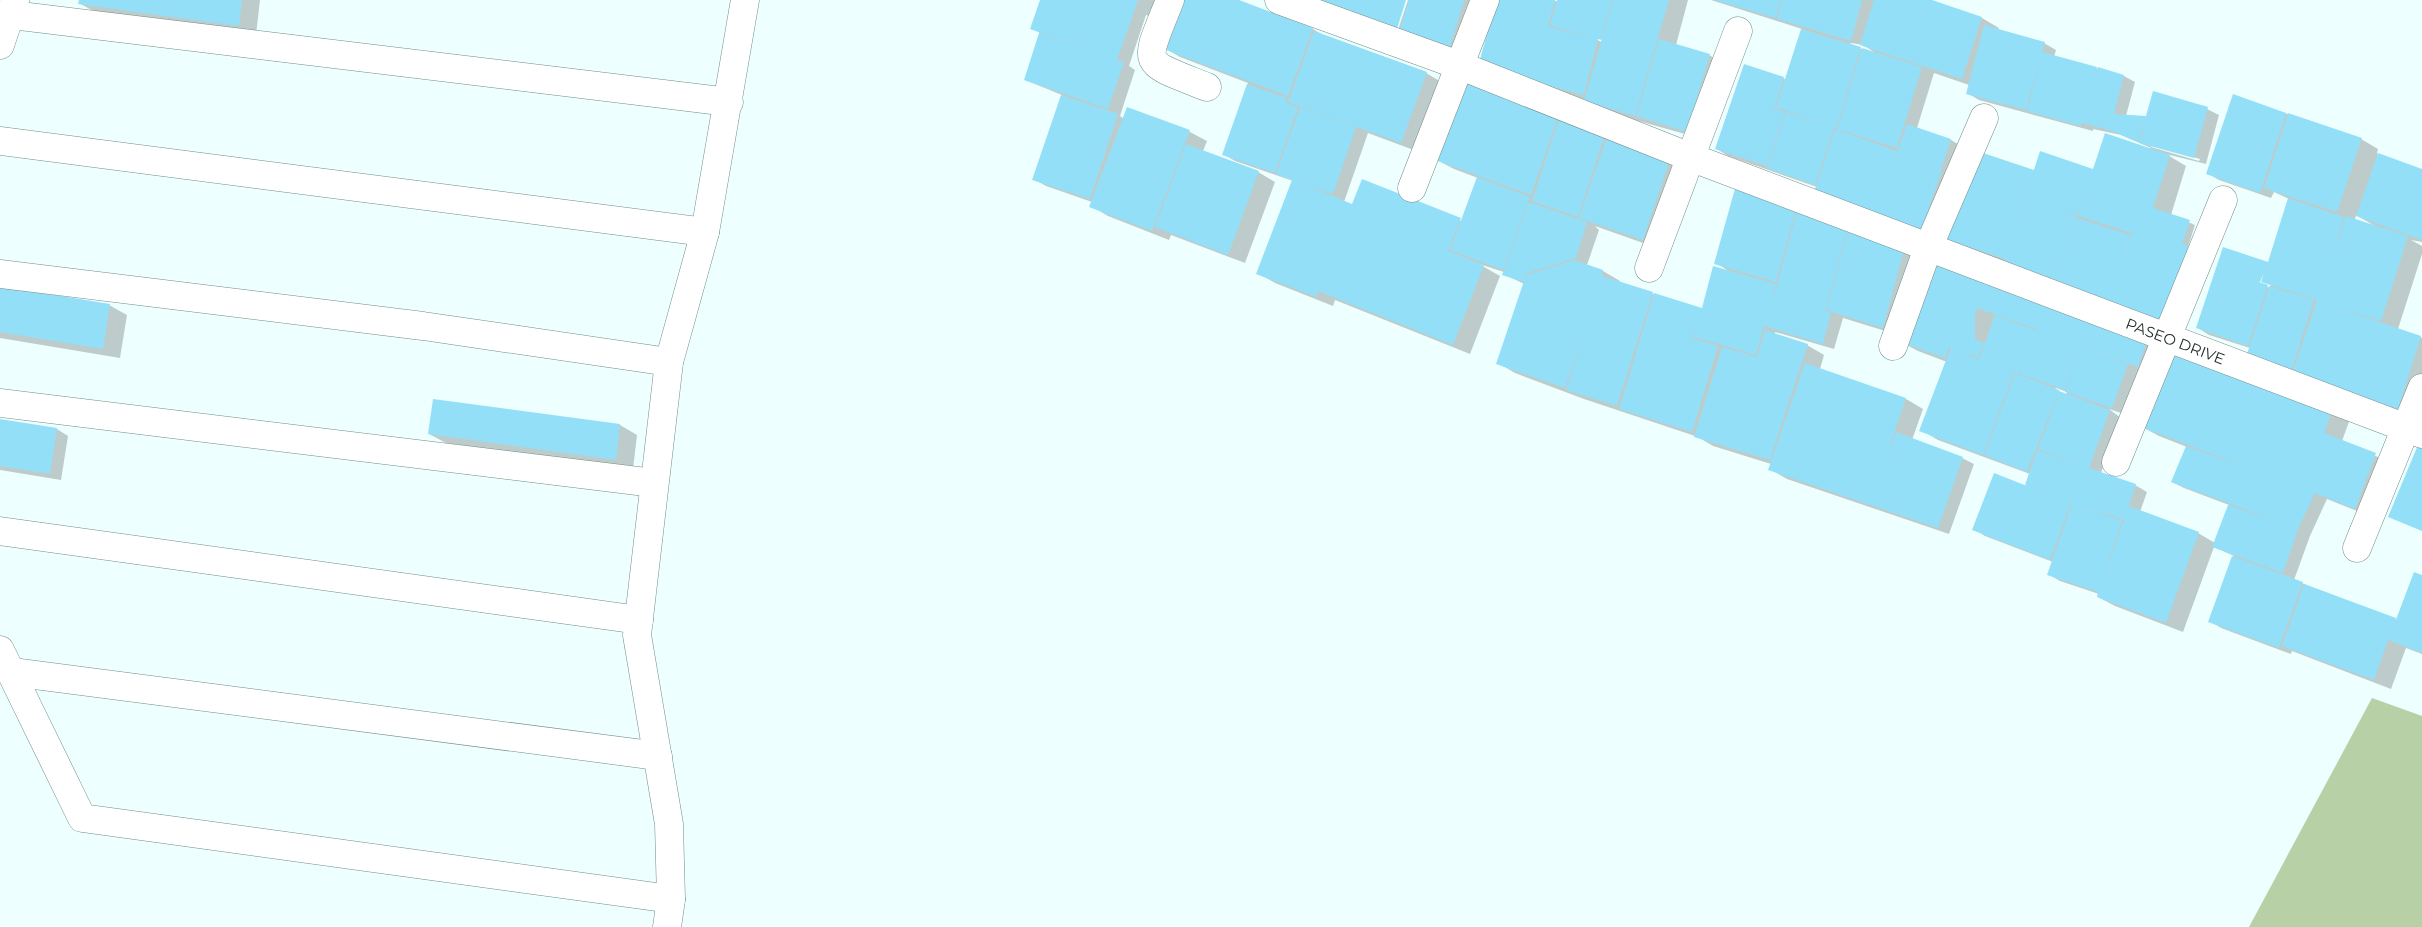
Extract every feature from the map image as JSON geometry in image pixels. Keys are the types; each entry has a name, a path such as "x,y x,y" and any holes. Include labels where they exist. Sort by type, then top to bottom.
{"street":[{"path":"667,927 671,899 669,824 637,635 669,362 705,232 729,102 745,0"},
{"path":"1170,0 1150,51 1151,60 1157,67 1207,87"},
{"name":"PASEO DRIVE","path":"1279,0 1461,66 1690,157 2414,432"},
{"path":"1412,188 1461,66 1485,0"},
{"path":"0,45 14,7 729,102"},
{"path":"1649,268 1738,31"},
{"path":"1893,346 1928,248 1984,118"},
{"path":"0,141 705,232"},
{"path":"2116,462 2223,200"},
{"path":"0,274 423,326 669,362"},
{"path":"2358,548 2414,432 2422,388"},
{"path":"0,403 654,483"},
{"path":"0,531 639,620"},
{"path":"6,661 658,756"},
{"path":"6,661 82,818 671,899"}],"green space":[{"path":"2372,698 2422,716 2422,927 2249,927"}],"building":[{"path":"79,0 242,0 239,26 78,4"},
{"path":"1040,0 1138,0 1117,60 1124,62 1108,109 1024,80 1039,33 1086,49 1030,29"},
{"path":"1179,0 1239,0 1313,28 1288,96 1161,48"},
{"path":"1296,0 1406,0 1396,32"},
{"path":"1409,0 1464,0 1449,50 1398,35"},
{"path":"1496,0 1555,0 1548,26 1595,39 1550,25 1557,0 1612,0 1601,40 1598,39 1584,95 1478,67"},
{"path":"1613,0 1669,0 1635,116 1584,101"},
{"path":"1714,0 1781,0 1776,18"},
{"path":"1782,0 1862,0 1851,41 1777,19"},
{"path":"1874,0 1932,0 1982,17 1962,79 1860,45"},
{"path":"1984,25 2045,42 2042,52 2097,67 2094,78 2098,67 2124,75 2114,114 2146,116 2153,91 2208,107 2194,158 2139,143 2145,121 2138,142 2109,130 2082,123 2081,126 2027,111 2042,54 2026,110 1966,94"},
{"path":"1801,29 1861,47 1836,129 1834,128 1815,185 1767,168 1786,112 1828,126 1776,107"},
{"path":"1314,31 1427,72 1401,143 1288,102"},
{"path":"1659,39 1710,54 1687,132 1636,116"},
{"path":"1862,48 1922,67 1897,148 1837,129"},
{"path":"1744,64 1784,77 1775,107 1770,106 1785,112 1767,166 1715,149"},
{"path":"1464,78 1560,112 1531,195 1435,160"},
{"path":"1247,84 1287,98 1286,103 1298,107 1275,173 1222,155"},
{"path":"2233,94 2286,113 2260,193 2206,174"},
{"path":"1061,95 1118,114 1090,199 1032,180"},
{"path":"1127,107 1190,130 1152,231 1089,207"},
{"path":"1300,107 1356,127 1333,194 1306,185 1352,204 1362,179 1461,218 1448,251 1484,265 1453,345 1318,291 1316,297 1256,274 1292,180 1276,174"},
{"path":"2288,113 2362,138 2337,212 2264,188"},
{"path":"1560,116 1606,132 1578,217 1532,201"},
{"path":"1907,124 1951,139 1941,169 1924,164 1942,170 1921,231 1814,192 1835,129 1897,151 1894,162"},
{"path":"2105,133 2170,155 2153,208 2190,220 2182,244 2189,246 2160,324 2054,286 2077,218 2130,235 2122,260 2131,234 2137,232 2131,233 2078,216 2083,200 2077,216 2059,210 2077,217 2056,280 2004,262 2040,151 2093,169"},
{"path":"1608,134 1671,156 1643,240 1579,218"},
{"path":"1186,144 1259,171 1228,255 1155,227"},
{"path":"1974,150 2034,170 2005,259 1942,238"},
{"path":"2378,153 2422,169 2422,240 2356,216"},
{"path":"1477,177 1530,197 1503,270 1450,250"},
{"path":"1736,185 1798,203 1776,282 1714,264"},
{"path":"2288,198 2344,217 2333,254 2346,216 2408,236 2381,321 2332,306 2421,336 2398,409 2292,373 2317,300 2261,282 2266,266 2260,282 2256,281 2268,285 2248,346 2196,328 2223,247 2268,262"},
{"path":"1529,202 1587,222 1576,258 1527,273 1527,271 1523,282 1502,275"},
{"path":"1798,207 1850,221 1825,311 1831,313 1823,344 1764,326 1756,355 1694,337 1697,324 1693,338 1718,346 1692,432 1619,409 1654,293 1702,308 1713,266 1776,284 1772,303"},
{"path":"1848,231 1905,246 1883,328 1826,310"},
{"path":"1933,253 2149,335 2138,367 2081,346 2128,364 2112,408 2065,392 2078,353 2065,390 2020,374 2023,366 2019,374 2014,372 1983,455 1919,431 1951,347 1949,347 1945,358 1900,342","holes":["1977,308 2036,329 1995,315 1979,359 1961,352 1978,357 1984,343 1975,339 1975,315"]},
{"path":"1574,260 1603,270 1602,276 1653,292 1617,406 1566,390 1583,336 1565,388 1496,364 1526,275"},
{"path":"0,286 110,304 103,349 0,332"},
{"path":"2269,286 2314,300 2291,371 2246,357"},
{"path":"1765,330 1808,344 1770,460 1694,437 1722,347 1757,357"},
{"path":"2171,347 2333,408 2324,433 2376,453 2355,509 2315,493 2298,529 2283,573 2212,547 2228,505 2274,520 2171,482 2186,446 2244,466 2141,427"},
{"path":"1805,363 1906,398 1886,457 1896,432 1963,457 1938,528 1768,470"},
{"path":"2015,373 2059,390 2027,472 1984,455"},
{"path":"2059,391 2110,410 2089,468 2136,484 2124,519 2129,506 2199,532 2166,623 2097,597 2098,592 2047,575 2072,503 2066,501 2071,503 2050,560 1972,530 1994,473 2050,495 2025,485 2037,450 2081,465 2038,449","holes":["2082,506 2124,520 2101,584 2122,521"]},
{"path":"433,399 620,424 616,460 428,434"},
{"path":"0,419 57,428 50,474 0,466"},
{"path":"2418,445 2422,447 2422,531 2388,517"},
{"path":"2232,556 2303,582 2279,648 2208,622"},
{"path":"2414,572 2422,575 2422,653 2388,640 2374,680 2282,646 2304,584 2396,618 2389,638"}]}
